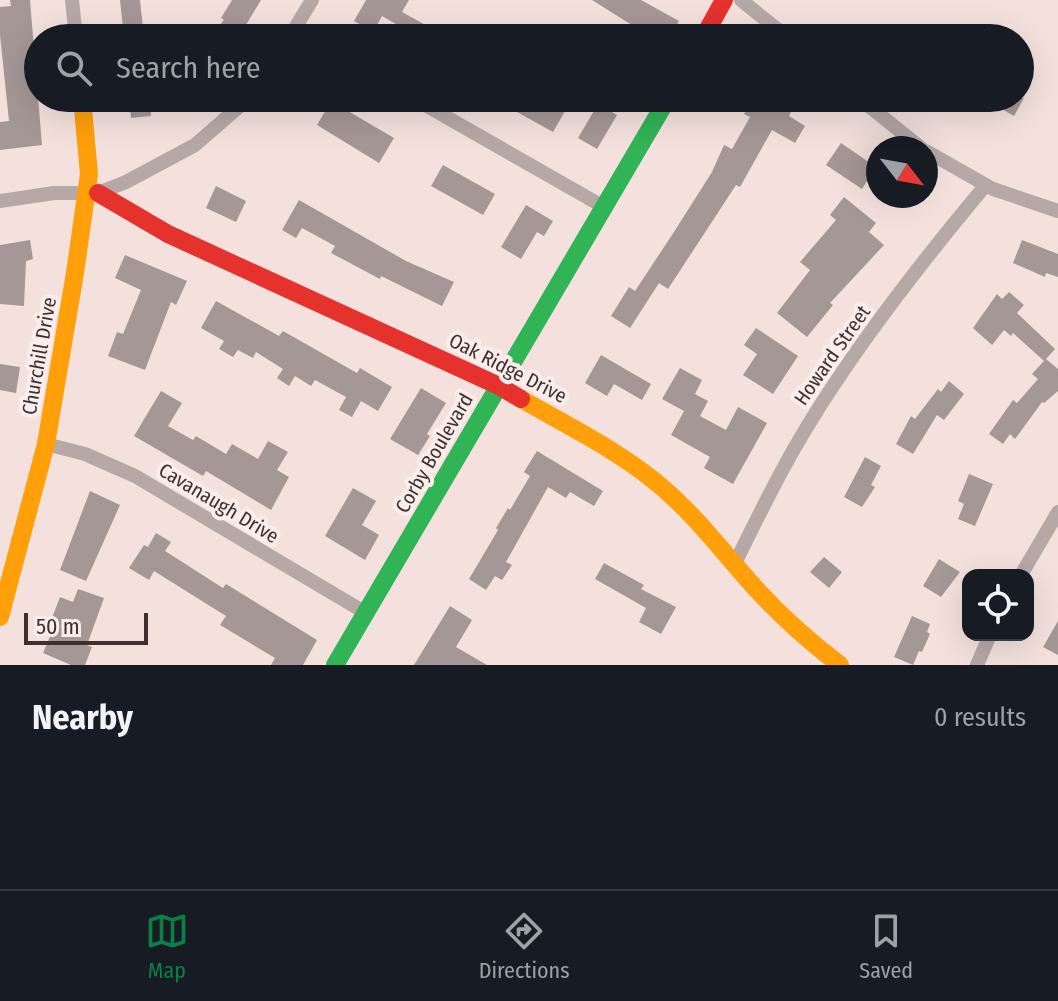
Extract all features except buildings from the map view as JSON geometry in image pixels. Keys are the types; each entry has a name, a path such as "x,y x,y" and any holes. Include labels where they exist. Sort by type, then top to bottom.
{"street":[{"path":"72,0 75,24"},
{"path":"298,24 312,0"},
{"path":"711,24 724,0"},
{"path":"741,0 771,24"},
{"name":"Churchill Drive","path":"0,617 46,444 93,192 83,112"},
{"path":"0,201 54,193 93,192 126,182 195,145 233,112"},
{"path":"438,112 604,207"},
{"name":"Corby Boulevard","path":"341,663 366,613 660,112"},
{"path":"876,112 906,136"},
{"path":"938,158 985,186 1058,211"},
{"name":"Howard Street","path":"735,563 795,448 837,379 985,186"},
{"name":"Oak Ridge Drive","path":"93,192 168,234 499,386 559,419 652,479 696,521 795,630 840,665"},
{"name":"Cavanaugh Drive","path":"46,444 85,454 135,476 366,613"},
{"path":"1025,569 1058,512"},
{"path":"977,665 987,641"}],"traffic: fast":[{"path":"335,665 660,112"}],"traffic: slow":[{"path":"0,617 46,444 75,273 89,174 83,112"},
{"path":"521,399 605,447 652,479 695,519 778,611 840,665"}],"traffic: jam":[{"path":"711,24 724,0"},
{"path":"98,193 168,234 499,386 521,399"}]}
